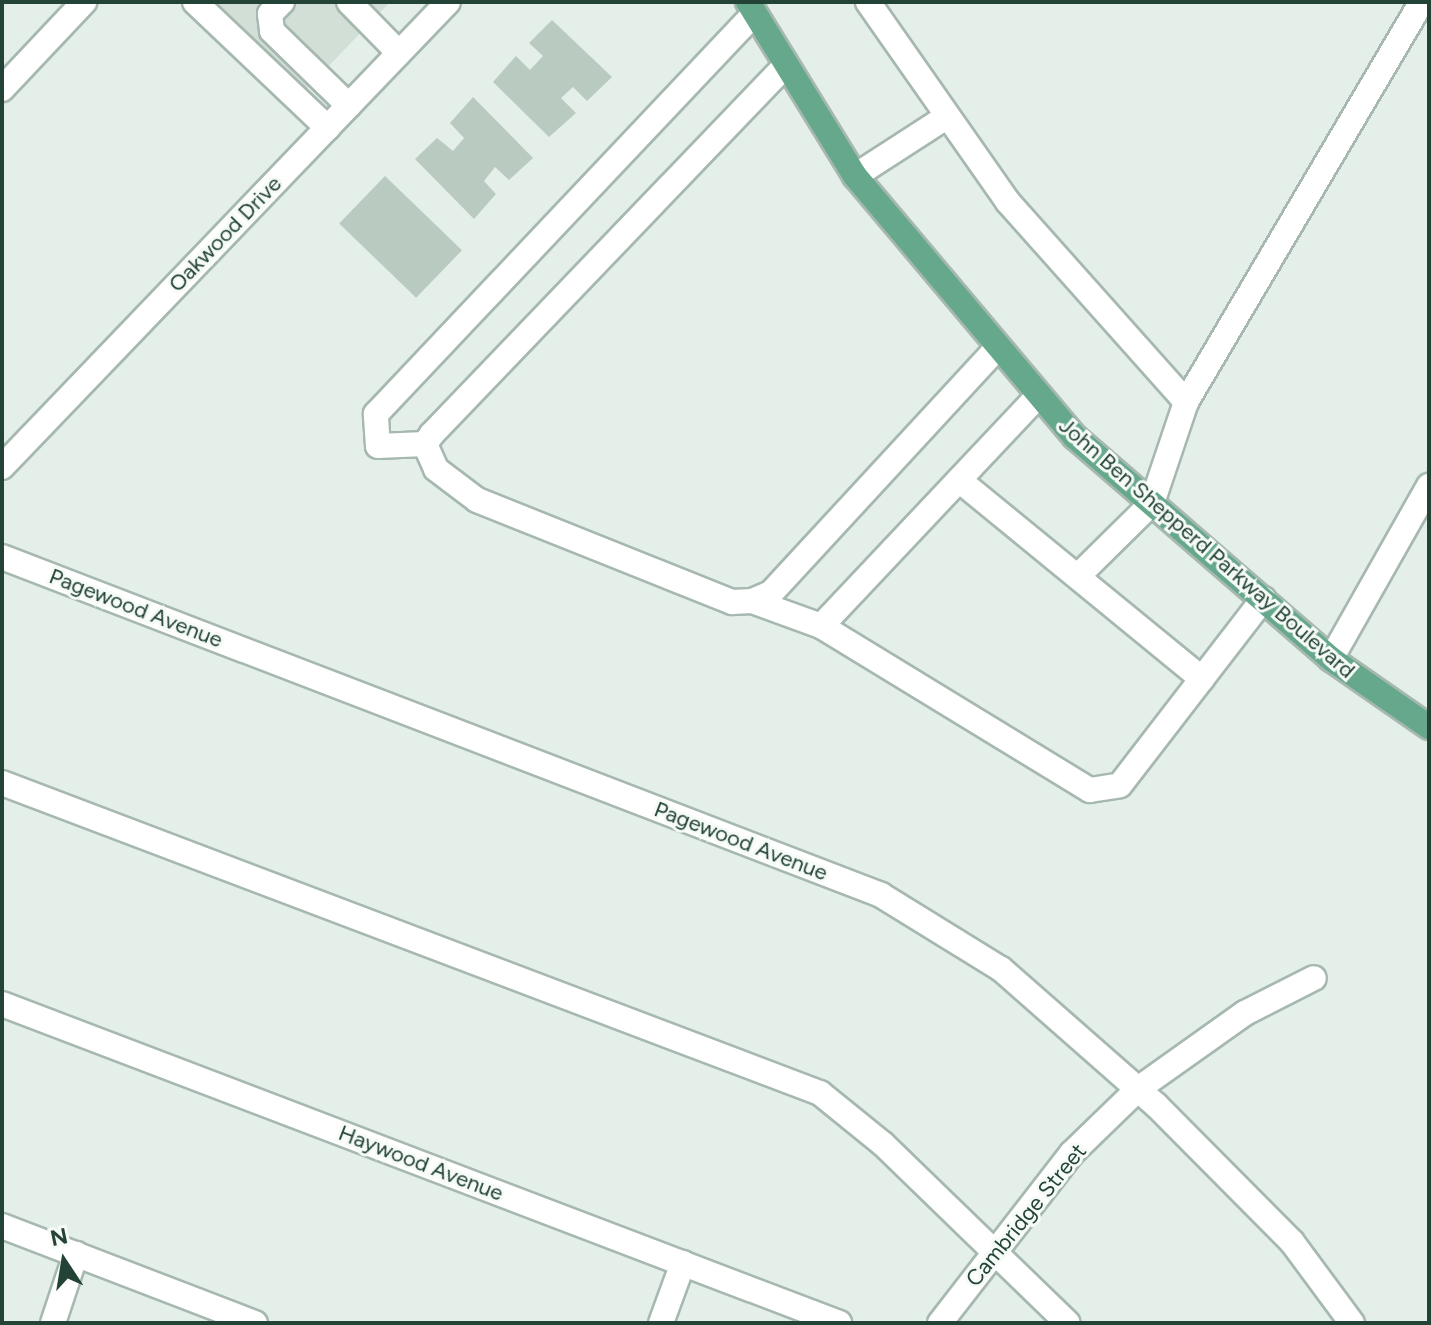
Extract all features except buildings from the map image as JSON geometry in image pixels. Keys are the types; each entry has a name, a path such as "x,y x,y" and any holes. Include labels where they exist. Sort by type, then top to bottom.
{"main road":[{"name":"John Ben Shepperd Parkway Boulevard","path":"751,8 784,67 855,176 1038,396 1152,503 1331,659 1429,727"}],"street":[{"path":"2,89 84,2"},
{"path":"195,2 328,128"},
{"path":"282,2 270,14 272,31 349,106"},
{"path":"349,2 399,53"},
{"path":"868,2 943,119 1186,402"},
{"path":"1078,576 1152,503 1186,402 1422,2"},
{"name":"Oakwood Drive","path":"2,467 349,106 438,6"},
{"path":"751,8 376,414 378,446 425,444 784,67"},
{"path":"855,176 943,119"},
{"path":"425,444 436,469 477,500 732,602 752,601 771,593 997,348"},
{"path":"821,626 1038,396"},
{"path":"959,480 1202,679"},
{"path":"1331,659 1429,486"},
{"name":"Pagewood Avenue","path":"2,557 881,895 1001,969 1138,1089 1292,1242 1352,1323"},
{"path":"752,601 821,626 1090,790 1120,785 1263,599"},
{"path":"2,783 820,1093 883,1144 1068,1323"},
{"name":"Cambridge Street","path":"940,1323 1072,1153 1138,1089 1245,1013 1314,978"},
{"name":"Haywood Avenue","path":"2,1004 839,1323"},
{"path":"2,1226 255,1323"},
{"path":"53,1323 76,1254"},
{"path":"661,1323 683,1263"}],"shaded area":[{"path":"208,2 390,2 302,94"}]}
